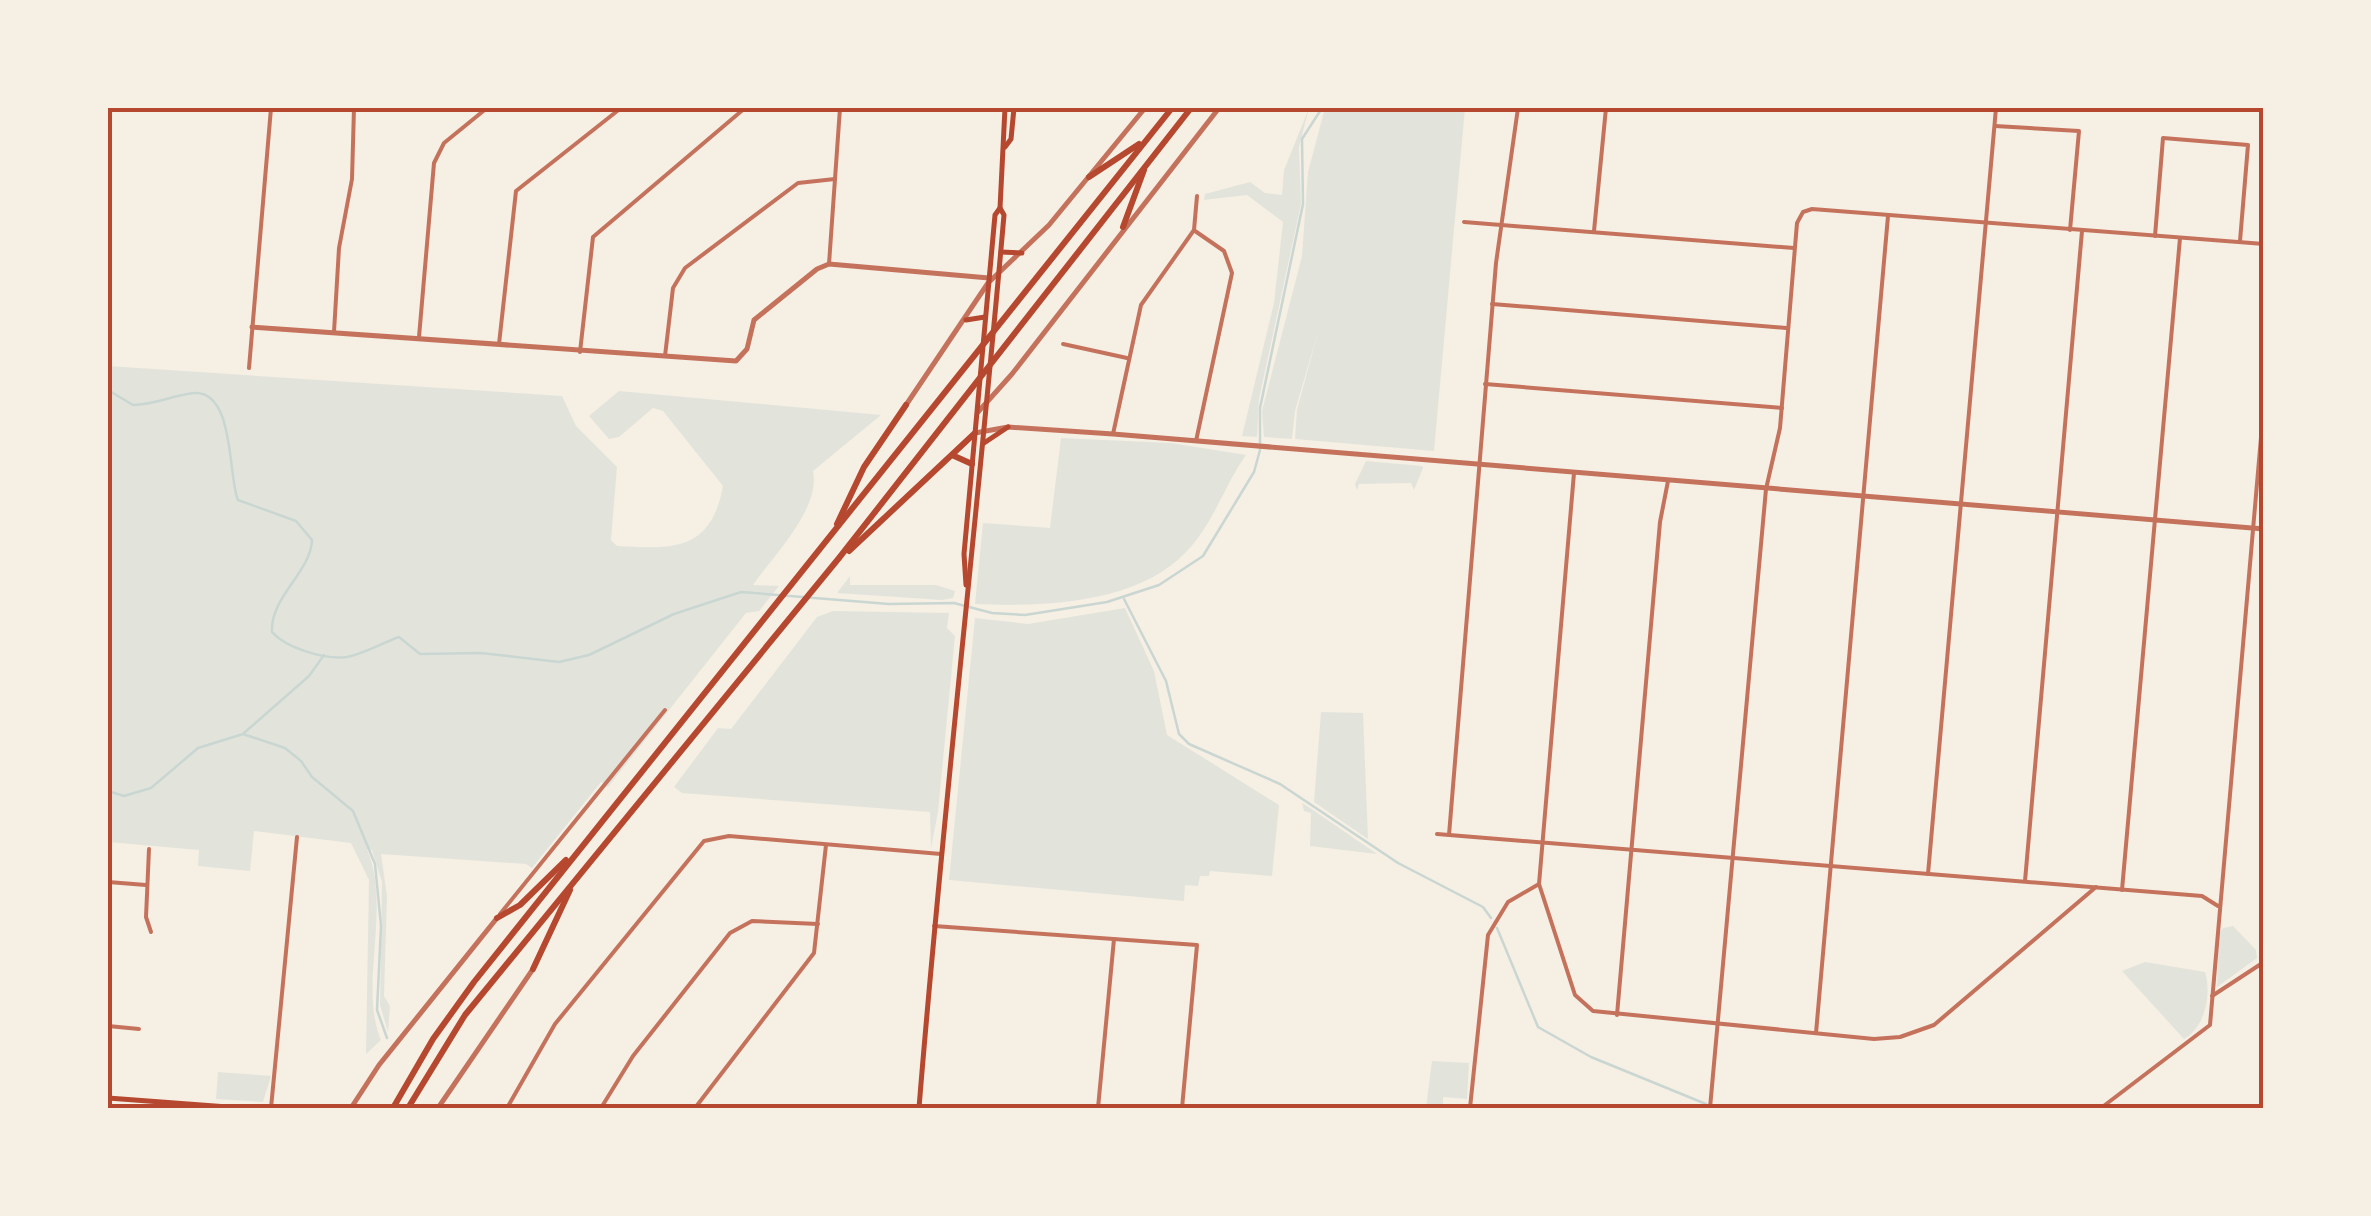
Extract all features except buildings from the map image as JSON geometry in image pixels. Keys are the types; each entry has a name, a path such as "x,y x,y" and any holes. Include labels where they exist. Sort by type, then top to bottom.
{"highway":[{"path":"394,1106 456,1006 1172,108"},
{"path":"409,1106 466,1015 839,558 1191,108"},
{"path":"1089,176 1148,138"},
{"path":"1123,228 1146,164"},
{"path":"834,532 864,466 906,405"},
{"path":"839,558 976,433"},
{"path":"950,455 972,464"},
{"path":"496,918 520,905 585,842"},
{"path":"532,969 578,876"}],"main road":[{"path":"966,586 964,554 995,215 1000,208 1004,108"},
{"path":"1005,147 1011,139 1014,108"},
{"path":"919,1108 966,586 986,429 1004,215 1000,208"},
{"path":"1001,252 1022,254"},
{"path":"966,320 985,317"},
{"path":"984,443 1008,427"},
{"path":"968,509 977,510"},
{"path":"964,554 973,554"},
{"path":"108,1098 241,1108"}],"street":[{"path":"249,368 272,108"},
{"path":"334,332 339,248 352,179 354,108"},
{"path":"419,337 434,163 444,143 487,108"},
{"path":"498,344 516,191 620,108"},
{"path":"580,352 593,237 745,108"},
{"path":"830,264 840,108"},
{"path":"906,405 989,281 1022,254 1145,108"},
{"path":"978,412 1219,108"},
{"path":"1449,834 1482,466 1492,304 1518,108"},
{"path":"1594,231 1606,108"},
{"path":"1928,874 1996,108"},
{"path":"1994,126 2079,132 2070,230"},
{"path":"2155,236 2163,138 2248,144 2240,242"},
{"path":"666,356 673,288 684,268 798,182 835,179"},
{"path":"1113,434 1146,294 1194,230 1197,196"},
{"path":"1710,1108 1766,489 1782,408 1795,248 1803,212 2264,244"},
{"path":"1816,1033 1888,215"},
{"path":"1464,222 1795,248"},
{"path":"1194,230 1224,251 1232,273 1196,440"},
{"path":"2025,882 2082,230"},
{"path":"2122,890 2180,238"},
{"path":"252,327 736,361 743,357 754,320 802,280 830,264 989,281"},
{"path":"1492,304 1788,328"},
{"path":"1063,344 1128,358"},
{"path":"1485,384 1782,408"},
{"path":"2102,1108 2210,1025 2264,403"},
{"path":"976,433 1008,427 1196,440 2264,529"},
{"path":"1574,473 1539,884 1575,994 1593,1011 1887,1038 1934,1025 2096,888"},
{"path":"1616,1014 1660,522 1668,480"},
{"path":"350,1108 379,1065 665,710"},
{"path":"1436,834 2202,896 2218,906"},
{"path":"507,1108 547,1035 694,847 717,836 940,854"},
{"path":"271,1108 297,837"},
{"path":"695,1108 808,965 818,924 826,844"},
{"path":"149,849 146,917 151,932"},
{"path":"108,882 146,885"},
{"path":"1470,1108 1488,935 1508,902 1539,884"},
{"path":"601,1108 633,1056 730,932 752,921 818,924"},
{"path":"934,926 1197,945 1182,1108"},
{"path":"1098,1108 1114,939"},
{"path":"2212,996 2264,962"},
{"path":"438,1108 532,969"},
{"path":"108,1026 139,1029"}],"shaded area":[{"path":"1309,108 1299,147 1301,204 1259,399 1257,437 1242,436 1274,303 1283,222 1247,195 1204,200 1205,194 1250,182 1265,193 1282,195 1284,170"},
{"path":"1325,108 1465,108 1434,451 1295,439 1297,410 1318,332 1295,411 1292,439 1264,437 1262,411 1302,256 1308,172"},
{"path":"108,366 562,396 576,426 617,467 611,540 617,546 672,546 699,535 717,508 723,486 663,411 653,408 619,437 609,439 589,416 619,391 881,415 813,471 814,485 803,515 753,585 779,586 759,611 746,613 608,787 601,782 532,868 526,864 381,854 387,896 384,996 390,1006 388,1032 380,1005 382,882 372,850 367,849 376,896 373,995 381,1040 366,1054 369,880 351,843 254,831 250,871 198,866 199,850 108,842"},
{"path":"1061,438 1171,443 1246,455 1196,541 1166,569 1142,582 1087,599 975,604 983,523 1050,528"},
{"path":"1366,461 1423,468 1414,490 1411,483 1359,484 1357,490 1355,484"},
{"path":"850,576 850,585 936,585 955,591 953,598 942,600 837,593"},
{"path":"1125,608 1154,671 1167,735 1279,805 1272,876 1210,871 1209,876 1200,876 1198,886 1185,885 1184,901 949,880 975,618 1028,624"},
{"path":"833,611 949,613 947,628 955,636 931,848 930,812 682,793 674,787 718,728 731,729 817,617"},
{"path":"1321,712 1363,713 1368,839 1314,802"},
{"path":"1302,803 1377,854 1310,846 1311,813 1304,811"},
{"path":"2233,926 2256,950 2257,958 2217,987 2219,934 2223,928"},
{"path":"2145,962 2205,972 2205,1010 2197,1027 2184,1039 2122,971"},
{"path":"1432,1061 1469,1063 1467,1099 1443,1097 1443,1108 1426,1108"},
{"path":"218,1072 271,1076 263,1102 216,1099"}],"waterway":[{"path":"108,390 133,405 194,393 207,396 217,405 228,437 238,500 296,521 312,540 305,563 277,607 272,632 296,648 317,655 347,657 399,637 420,654 481,653 559,662 589,655 674,614 741,592 889,604 954,603 992,613 1025,615 1107,602 1159,585 1203,556 1254,472 1260,450 1260,408 1303,204 1302,139 1322,108"},
{"path":"1124,599 1166,681 1179,734 1189,744 1280,784 1398,863 1483,907 1491,918"},
{"path":"244,733 309,676 324,655"},
{"path":"108,791 124,796 151,788 198,748 243,734 285,748 301,761 312,777 353,811 375,864 381,926 377,1010 387,1038"},
{"path":"1497,928 1538,1027 1591,1057 1706,1104"}]}
